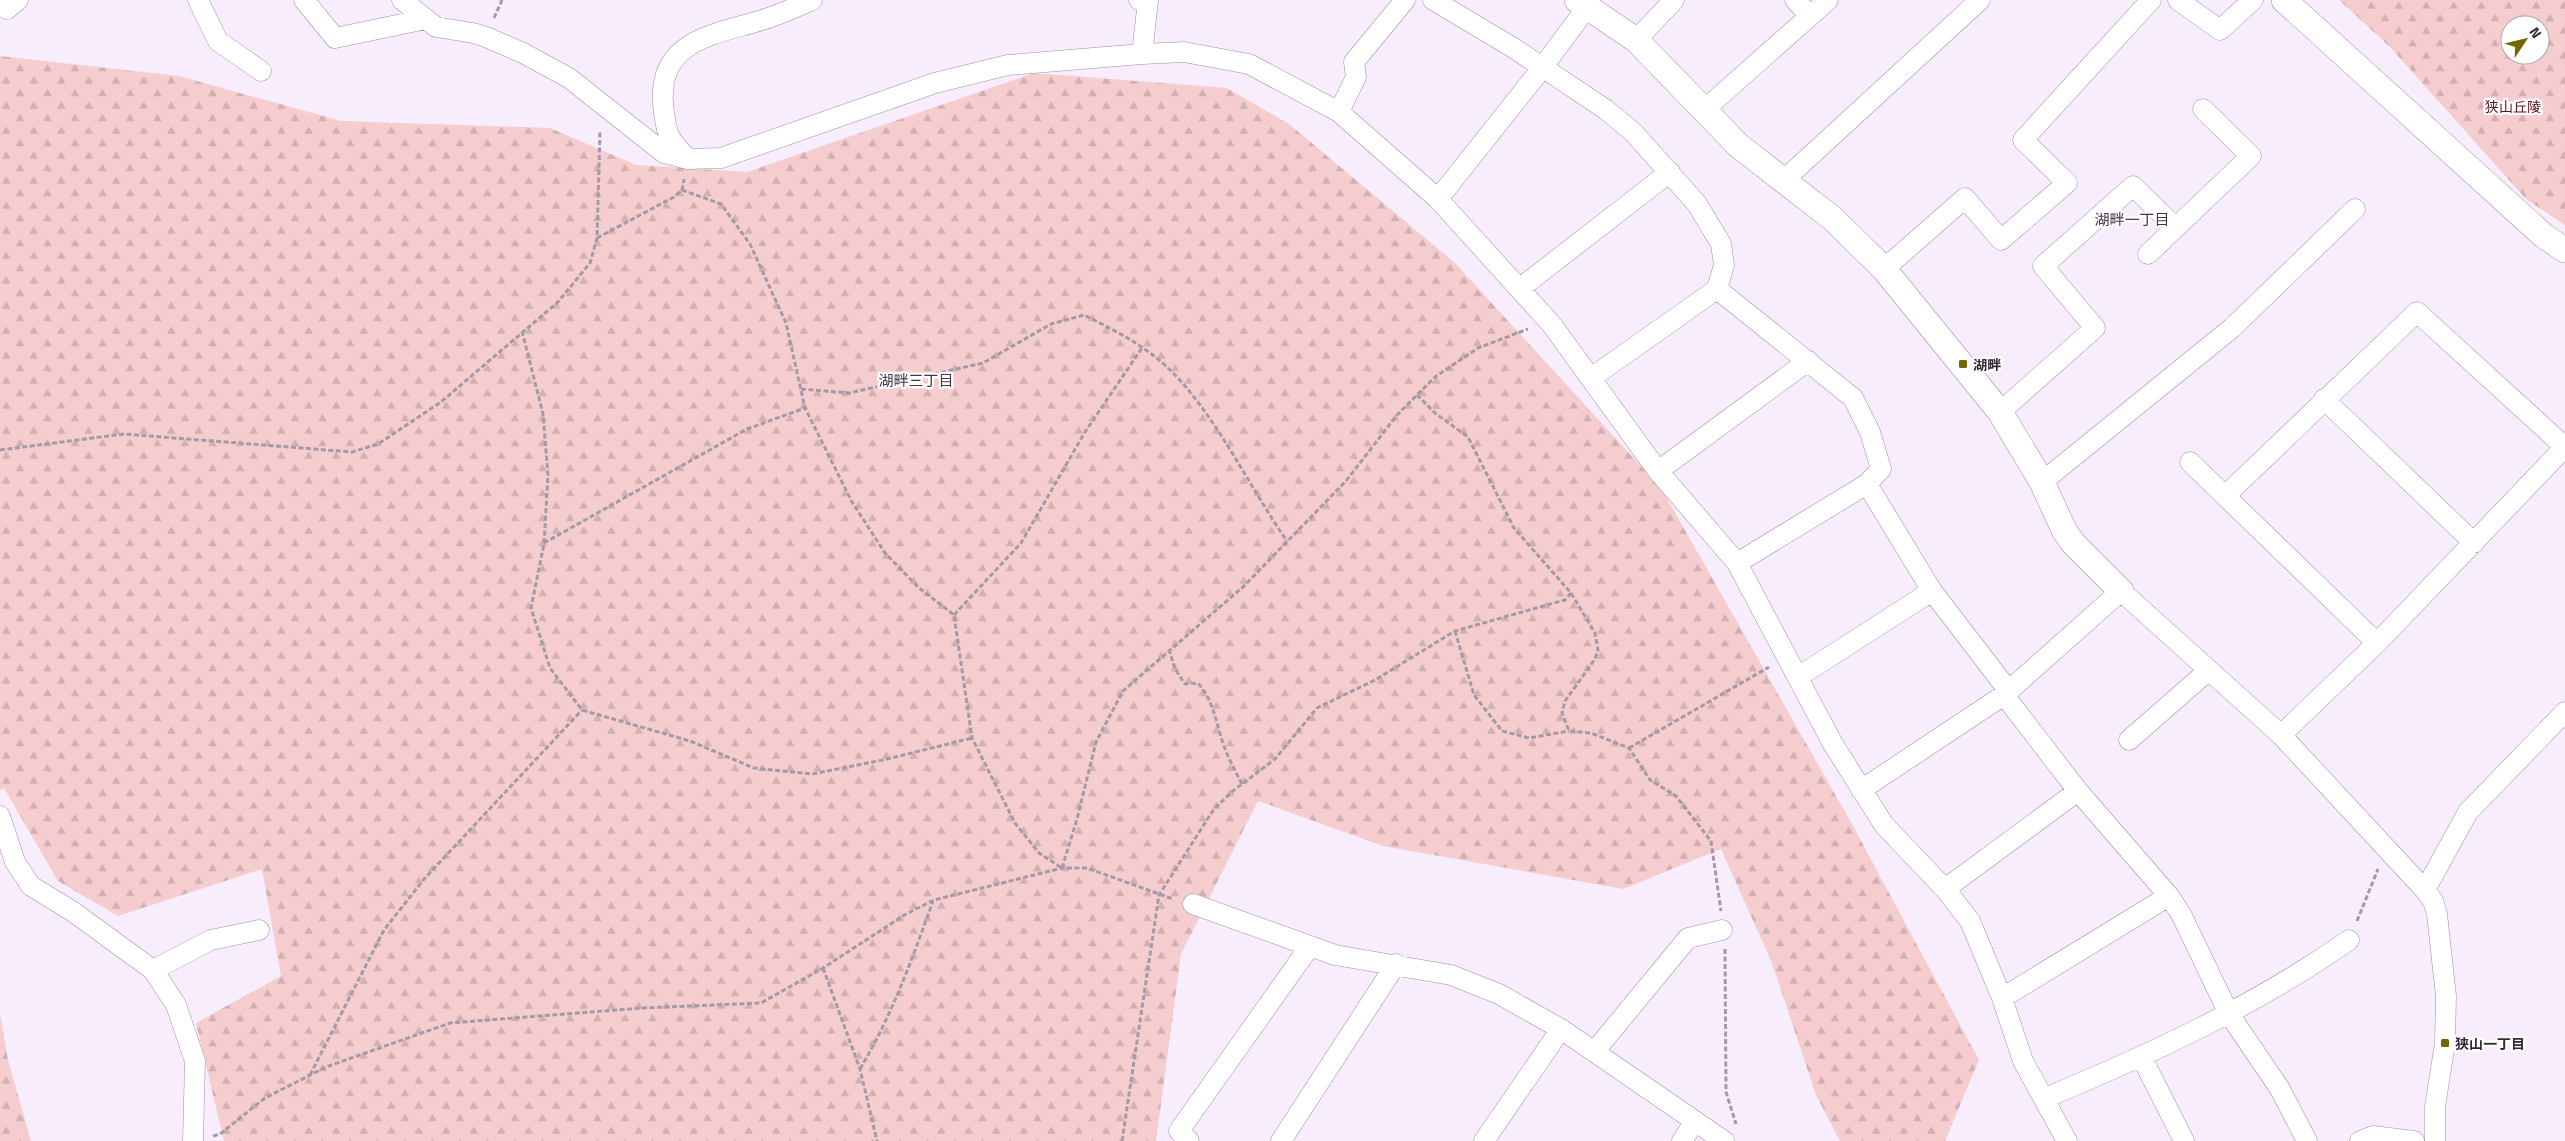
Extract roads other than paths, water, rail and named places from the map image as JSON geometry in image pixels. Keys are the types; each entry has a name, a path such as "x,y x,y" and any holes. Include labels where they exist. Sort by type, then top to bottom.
{"street":[{"path":"3,0 7,9 18,0"},
{"path":"198,0 218,41 261,71"},
{"path":"304,0 335,38 426,20"},
{"path":"402,0 436,28 473,33 523,53 569,78 664,153 688,159 721,158 935,83 1008,65 1142,54 1184,52 1249,64 1339,112 1438,198 1552,325 1658,471 1738,563 1833,744 1861,790 1884,825 1945,889 1970,921 2002,998 2023,1061 2067,1141"},
{"path":"688,159 669,140 664,117 663,96 667,77 676,54 692,42 764,20 812,0"},
{"path":"1138,0 1148,1 1142,54"},
{"path":"1339,112 1356,78 1354,62 1405,0"},
{"path":"1432,0 1512,47 1605,110 1633,132 1697,204 1721,244 1724,265 1717,288 1591,378"},
{"path":"1636,40 1674,0"},
{"path":"1795,0 1810,16"},
{"path":"1704,110 1828,0"},
{"path":"1784,180 1980,0"},
{"path":"1884,269 1965,198 2001,240 2067,183 2023,140 2151,0"},
{"path":"2178,0 2220,30 2253,0"},
{"path":"2284,0 2544,236 2565,250"},
{"path":"1438,198 1542,68 1582,3 1636,40 1739,146 1832,218 1884,269 2000,412 2042,482 2064,530 2072,542 2121,591 2281,736 2386,847 2433,901 2437,914 2446,996 2445,1043 2435,1107 2435,1141"},
{"path":"2148,254 2251,156 2203,109"},
{"path":"1519,289 1670,172"},
{"path":"2000,412 2094,328 2043,266 2133,186 2175,227"},
{"path":"2042,482 2232,328 2355,209"},
{"path":"1717,288 1853,398 1870,432 1881,469 1867,484 1738,563"},
{"path":"2225,496 2324,399 2417,312 2565,447 2377,643 2281,736"},
{"path":"1658,471 1808,362"},
{"path":"2324,399 2474,543"},
{"path":"2190,462 2377,643"},
{"path":"1867,484 1932,591 2006,693 2078,791 2169,896 2181,914 2228,1014 2280,1089 2307,1141"},
{"path":"1798,677 1932,591"},
{"path":"1861,790 2006,693 2121,591"},
{"path":"2129,740 2209,670"},
{"path":"2425,890 2468,812 2565,712"},
{"path":"1945,889 2078,791"},
{"path":"0,816 15,862 31,886 109,936 153,970 176,1005 195,1061 199,1140"},
{"path":"2002,998 2169,896"},
{"path":"1193,904 1335,955 1451,975 1483,987 1561,1028 1695,1122 1732,1137"},
{"path":"153,970 211,940 259,930"},
{"path":"1594,1052 1688,938 1722,930"},
{"path":"2045,1098 2142,1058 2228,1014 2316,963 2349,940"},
{"path":"1190,1141 1179,1131 1310,946"},
{"path":"1280,1141 1396,964"},
{"path":"1484,1141 1561,1028"},
{"path":"2142,1058 2184,1141"},
{"path":"1682,1141 1695,1122"},
{"path":"2360,1141 2373,1136 2414,1141"}],"place":[{"name":"湖畔","path":"1963,364"},
{"name":"狭山一丁目","path":"2445,1043"}],"district":[{"name":"湖畔一丁目","path":"2132,219"},
{"name":"湖畔三丁目","path":"916,380"}],"park label":[{"name":"狭山丘陵","path":"2513,106"}]}
